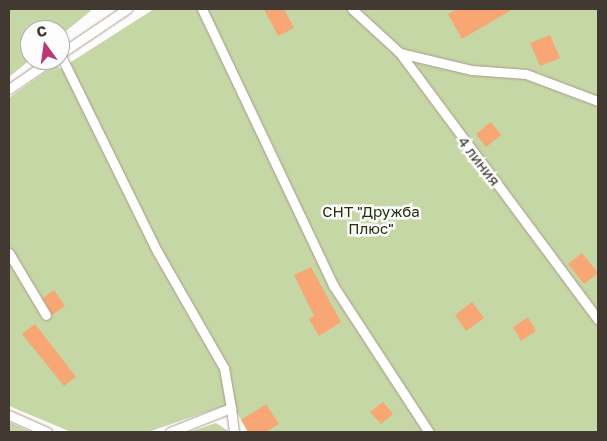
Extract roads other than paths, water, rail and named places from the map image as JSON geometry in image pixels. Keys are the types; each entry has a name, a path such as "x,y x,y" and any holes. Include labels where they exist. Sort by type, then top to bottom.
{"lane":[{"path":"70,47 127,9"},
{"path":"202,9 333,285 429,432"},
{"name":"4 линия","path":"352,9 400,53 598,320"},
{"path":"400,53 472,70 526,74 598,101"},
{"path":"9,88 36,70"},
{"path":"68,70 157,251 224,368 234,432"},
{"path":"9,253 46,315"},
{"path":"170,432 231,408"},
{"path":"9,415 48,432"}],"park label":[{"name":"СНТ \"Дружба Плюс\"","path":"371,220"}]}
